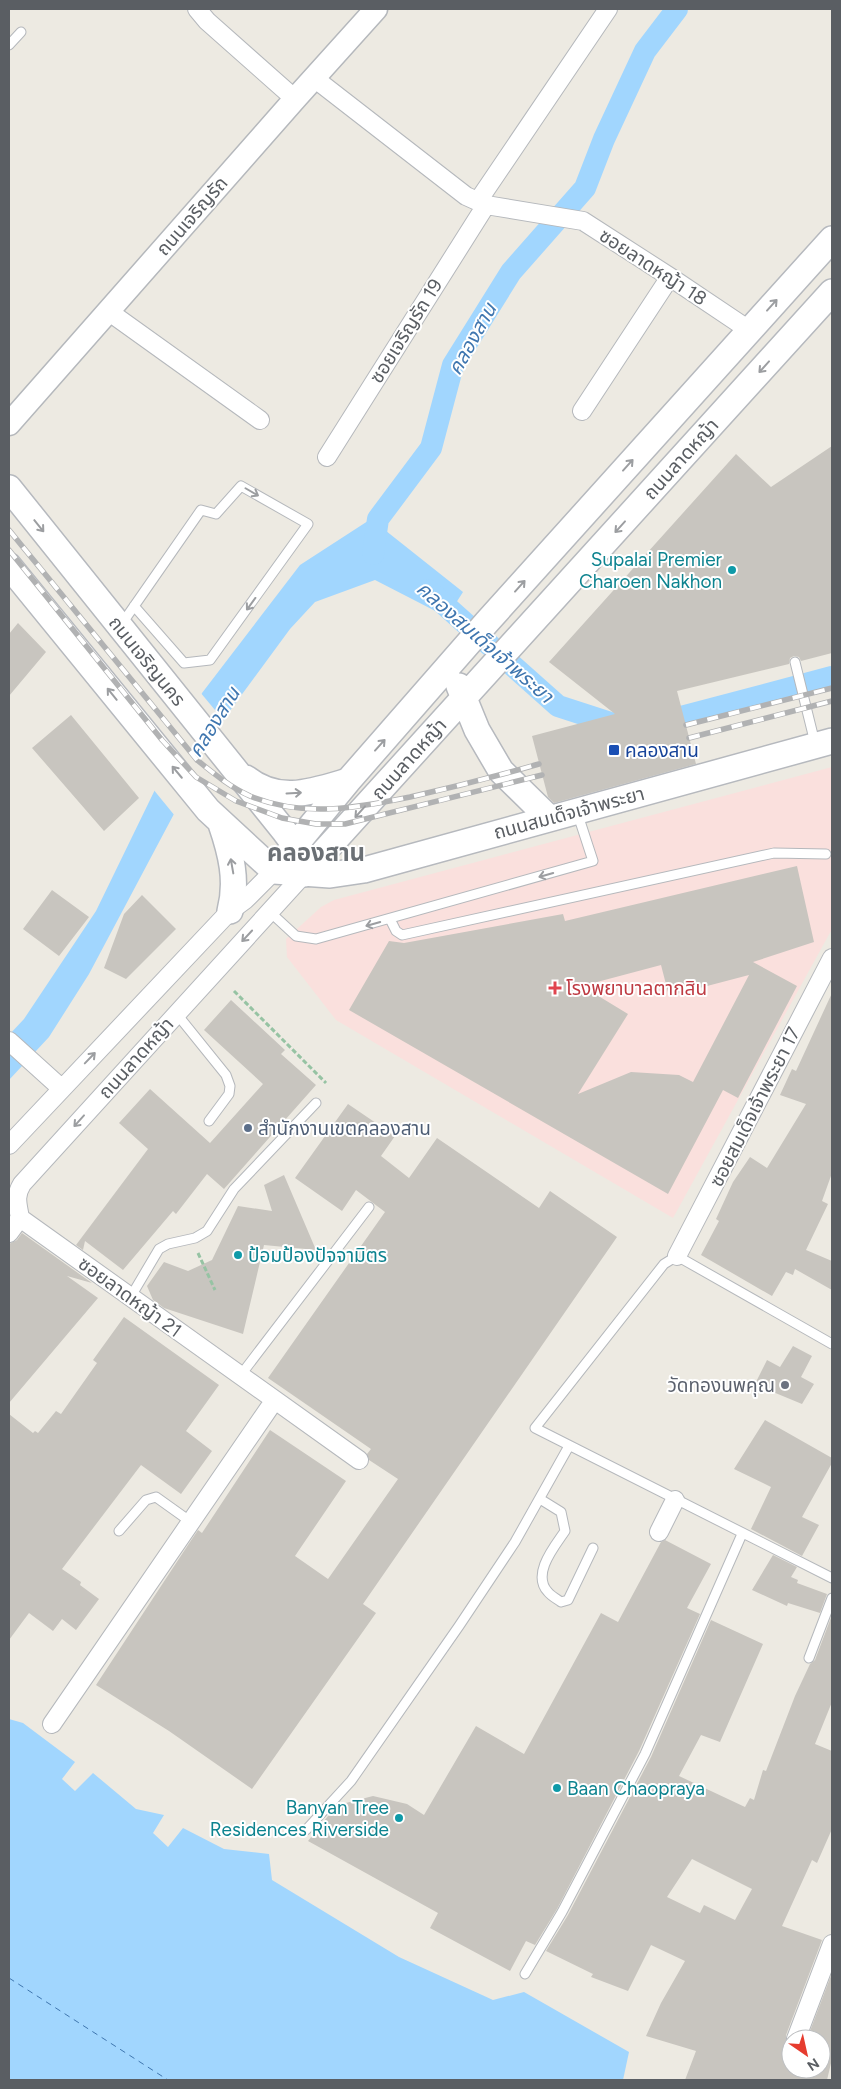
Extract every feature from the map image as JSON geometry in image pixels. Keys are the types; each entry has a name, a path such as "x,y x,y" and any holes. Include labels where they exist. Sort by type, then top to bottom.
{"main road":[{"name":"ถนนลาดหญ้า","path":"274,871 294,844 487,622 832,239"},
{"name":"ถนนลาดหญ้า","path":"304,874 832,292"},
{"name":"ถนนเจริญนคร","path":"9,488 294,844 304,874"},
{"path":"9,566 214,816 274,871 304,874"},
{"path":"450,666 476,730 501,771 549,818"},
{"name":"ถนนสมเด็จเจ้าพระยา","path":"304,874 330,875 364,870 824,744"},
{"path":"233,767 256,786 276,793 306,792 348,782"},
{"path":"214,816 229,848 234,876 235,894 230,911"}],"street":[{"path":"197,9 207,21 295,99"},
{"name":"ถนนเจริญรัถ","path":"9,424 376,9"},
{"name":"ซอยเจริญรัถ 19","path":"327,457 482,203 608,9"},
{"path":"314,78 466,196 482,203"},
{"name":"ซอยลาดหญ้า 18","path":"482,203 519,212 553,215 583,221 749,330"},
{"path":"582,411 670,277"},
{"path":"108,311 260,420"},
{"name":"ถนนลาดหญ้า","path":"9,1145 230,911 245,900 274,871"},
{"name":"ถนนลาดหญ้า","path":"20,1218 16,1202 17,1191 22,1184 304,874"},
{"name":"ซอยสมเด็จเจ้าพระยา 17","path":"677,1256 832,958"},
{"path":"9,1041 61,1088"},
{"path":"9,1233 20,1218"},
{"name":"ซอยลาดหญ้า 21","path":"20,1218 358,1460"},
{"path":"52,1724 274,1401"},
{"path":"659,1532 675,1500"},
{"path":"800,2029 832,1944"}],"lane":[{"path":"9,45 21,32"},
{"path":"120,627 134,606 201,510 216,514 241,486 308,524 210,660 184,663 134,606"},
{"path":"795,662 805,702 824,744"},
{"path":"270,912 296,936 316,939 593,861 577,811"},
{"path":"390,919 396,931 402,935 774,853 826,854"},
{"path":"176,1013 226,1076 230,1086 229,1094 209,1120"},
{"path":"130,1298 159,1249 168,1244 195,1238 207,1231 234,1188 316,1103"},
{"path":"240,1376 369,1207"},
{"path":"832,1344 677,1256 664,1264 535,1428 832,1578"},
{"path":"306,1830 351,1781 516,1542 569,1446"},
{"path":"119,1531 146,1500 156,1497 191,1522"},
{"path":"540,1498 561,1512 565,1531 544,1567 543,1578 546,1591 561,1602 568,1600 593,1548"},
{"path":"525,1974 562,1912 645,1754 742,1534"},
{"path":"809,1658 832,1598"}],"path":[{"path":"234,991 326,1083"},
{"path":"202,1262 215,1290"}],"shaded area":[{"name":"โรงพยาบาลตากสิน","path":"832,767 832,929 673,1218 336,1020 287,957 286,939 321,907 334,900"}],"water":[{"path":"371,519 463,592 447,617 375,580 315,602 290,629 226,716 89,974 49,1037 9,1080 9,1035 24,1019 96,911 202,693 300,565"},
{"path":"9,1719 23,1723 75,1762 62,1779 75,1791 93,1773 136,1809 164,1815 153,1833 168,1847 183,1828 224,1849 269,1854 272,1880 399,1957 493,2000 524,1992 629,2052 623,2080 9,2080"}],"pier":[{"path":"200,692 225,722 175,816 153,789"}],"building":[{"name":"Supalai Premier Charoen Nakhon","path":"832,446 832,653 801,661 799,657 794,656 790,658 789,664 677,691 696,764 554,803 548,797 532,736 615,714 549,662 736,454 771,487"},
{"path":"18,623 46,652 9,696 9,634"},
{"path":"71,715 139,798 104,831 32,748"},
{"path":"797,866 814,942 753,962 797,986 738,1098 723,1090 668,1194 349,1010 389,941 404,943 563,914 565,921","holes":["661,965 669,996 749,975 693,1082 679,1075 631,1072 578,1094 628,1014 582,986"]},
{"path":"52,890 89,917 59,956 23,929"},
{"path":"142,895 176,929 126,979 104,968 124,914"},
{"path":"832,993 832,1173 822,1201 828,1204 806,1250 832,1261 832,1290 795,1269 793,1275 786,1272 772,1296 701,1255 719,1221 716,1219 733,1182 750,1157 767,1168 806,1104 780,1095 792,1069 796,1071"},
{"path":"231,1000 285,1050 281,1054 316,1085 224,1189 207,1174 176,1214 173,1211 123,1270 85,1241 83,1250 76,1245 148,1149 119,1123 150,1089 210,1143 263,1084 204,1030"},
{"path":"348,1104 395,1136 381,1156 409,1178 437,1138 539,1208 550,1191 617,1237 363,1604 376,1613 252,1789 169,1731 96,1685 198,1530 202,1533 270,1430 346,1481 295,1556 328,1579 398,1479 369,1460 367,1454 371,1449 268,1378 385,1212 356,1190 342,1211 295,1178"},
{"name":"ป้อมป้องปัจจามิตร","path":"284,1175 316,1250 264,1245 243,1334 164,1308 153,1300 147,1286 164,1262 188,1271 212,1260 238,1206 272,1211 264,1185"},
{"path":"22,1233 92,1283 67,1276 98,1298 9,1403 9,1244 17,1240"},
{"path":"124,1317 219,1385 186,1431 212,1451 181,1494 141,1465 62,1569 81,1582 80,1585 99,1599 76,1630 62,1619 53,1631 29,1613 9,1640 9,1414 33,1433 35,1431 38,1433 56,1411 61,1414 97,1363 93,1360"},
{"path":"793,1346 812,1356 801,1377 814,1384 802,1404 773,1392 756,1382 767,1360 780,1367"},
{"path":"765,1420 832,1458 832,1463 802,1517 819,1525 802,1556 751,1529 771,1487 734,1469"},
{"name":"Baan Chaopraya","path":"665,1540 711,1564 687,1608 700,1614 639,1751 557,1909 535,1945 526,1941 510,1971 430,1928 438,1913 308,1841 328,1816 342,1804 373,1796 407,1804 424,1815 476,1726 524,1754 601,1613 618,1622 661,1542"},
{"path":"773,1555 797,1567 791,1577 798,1580 797,1583 827,1594 820,1613 788,1603 787,1606 752,1590"},
{"path":"832,1615 832,1702 815,1744 832,1751 832,1829 817,1863 812,1860 782,1926 822,1940 788,2029 781,2029 781,2079 827,2080 685,2080 696,2051 646,2036 661,2003 685,1961 651,1945 628,1991 591,1977 593,1974 546,1951 568,1915 651,1757 711,1620 763,1644 720,1742 701,1735 679,1776 745,1807 750,1798 754,1800 763,1770 766,1771 795,1696 810,1664 815,1660","holes":["692,1859 752,1889 735,1920 704,1905 700,1913 667,1897"]},
{"path":"832,1973 831,2063 831,2029 811,2029"}],"waterway":[{"name":"คลองสาน","path":"373,554 378,519 431,448 453,365 511,272 585,188 604,139 645,51 677,9"},
{"name":"คลองสมเด็จเจ้าพระยา","path":"428,590 558,706 632,730 832,677"}],"ferry route":[{"path":"9,1978 168,2080"}],"railway":[{"path":"9,530 197,760 229,784 250,796 270,803 310,809 370,805 410,797 539,764"},
{"path":"9,550 162,740 196,777 236,801 282,818 316,824 345,824 542,775"},
{"path":"686,725 832,688"},
{"path":"689,738 832,701"}],"place":[{"name":"Supalai Premier Charoen Nakhon","path":"732,570"},
{"name":"คลองสาน","path":"614,750"},
{"name":"โรงพยาบาลตากสิน","path":"555,988"},
{"name":"สำนักงานเขตคลองสาน","path":"248,1128"},
{"name":"ป้อมป้องปัจจามิตร","path":"238,1255"},
{"name":"วัดทองนพคุณ","path":"785,1385"},
{"name":"Baan Chaopraya","path":"557,1788"},
{"name":"Banyan Tree Residences Riverside","path":"399,1818"}],"district":[{"name":"คลองสาน","path":"316,852"}]}
